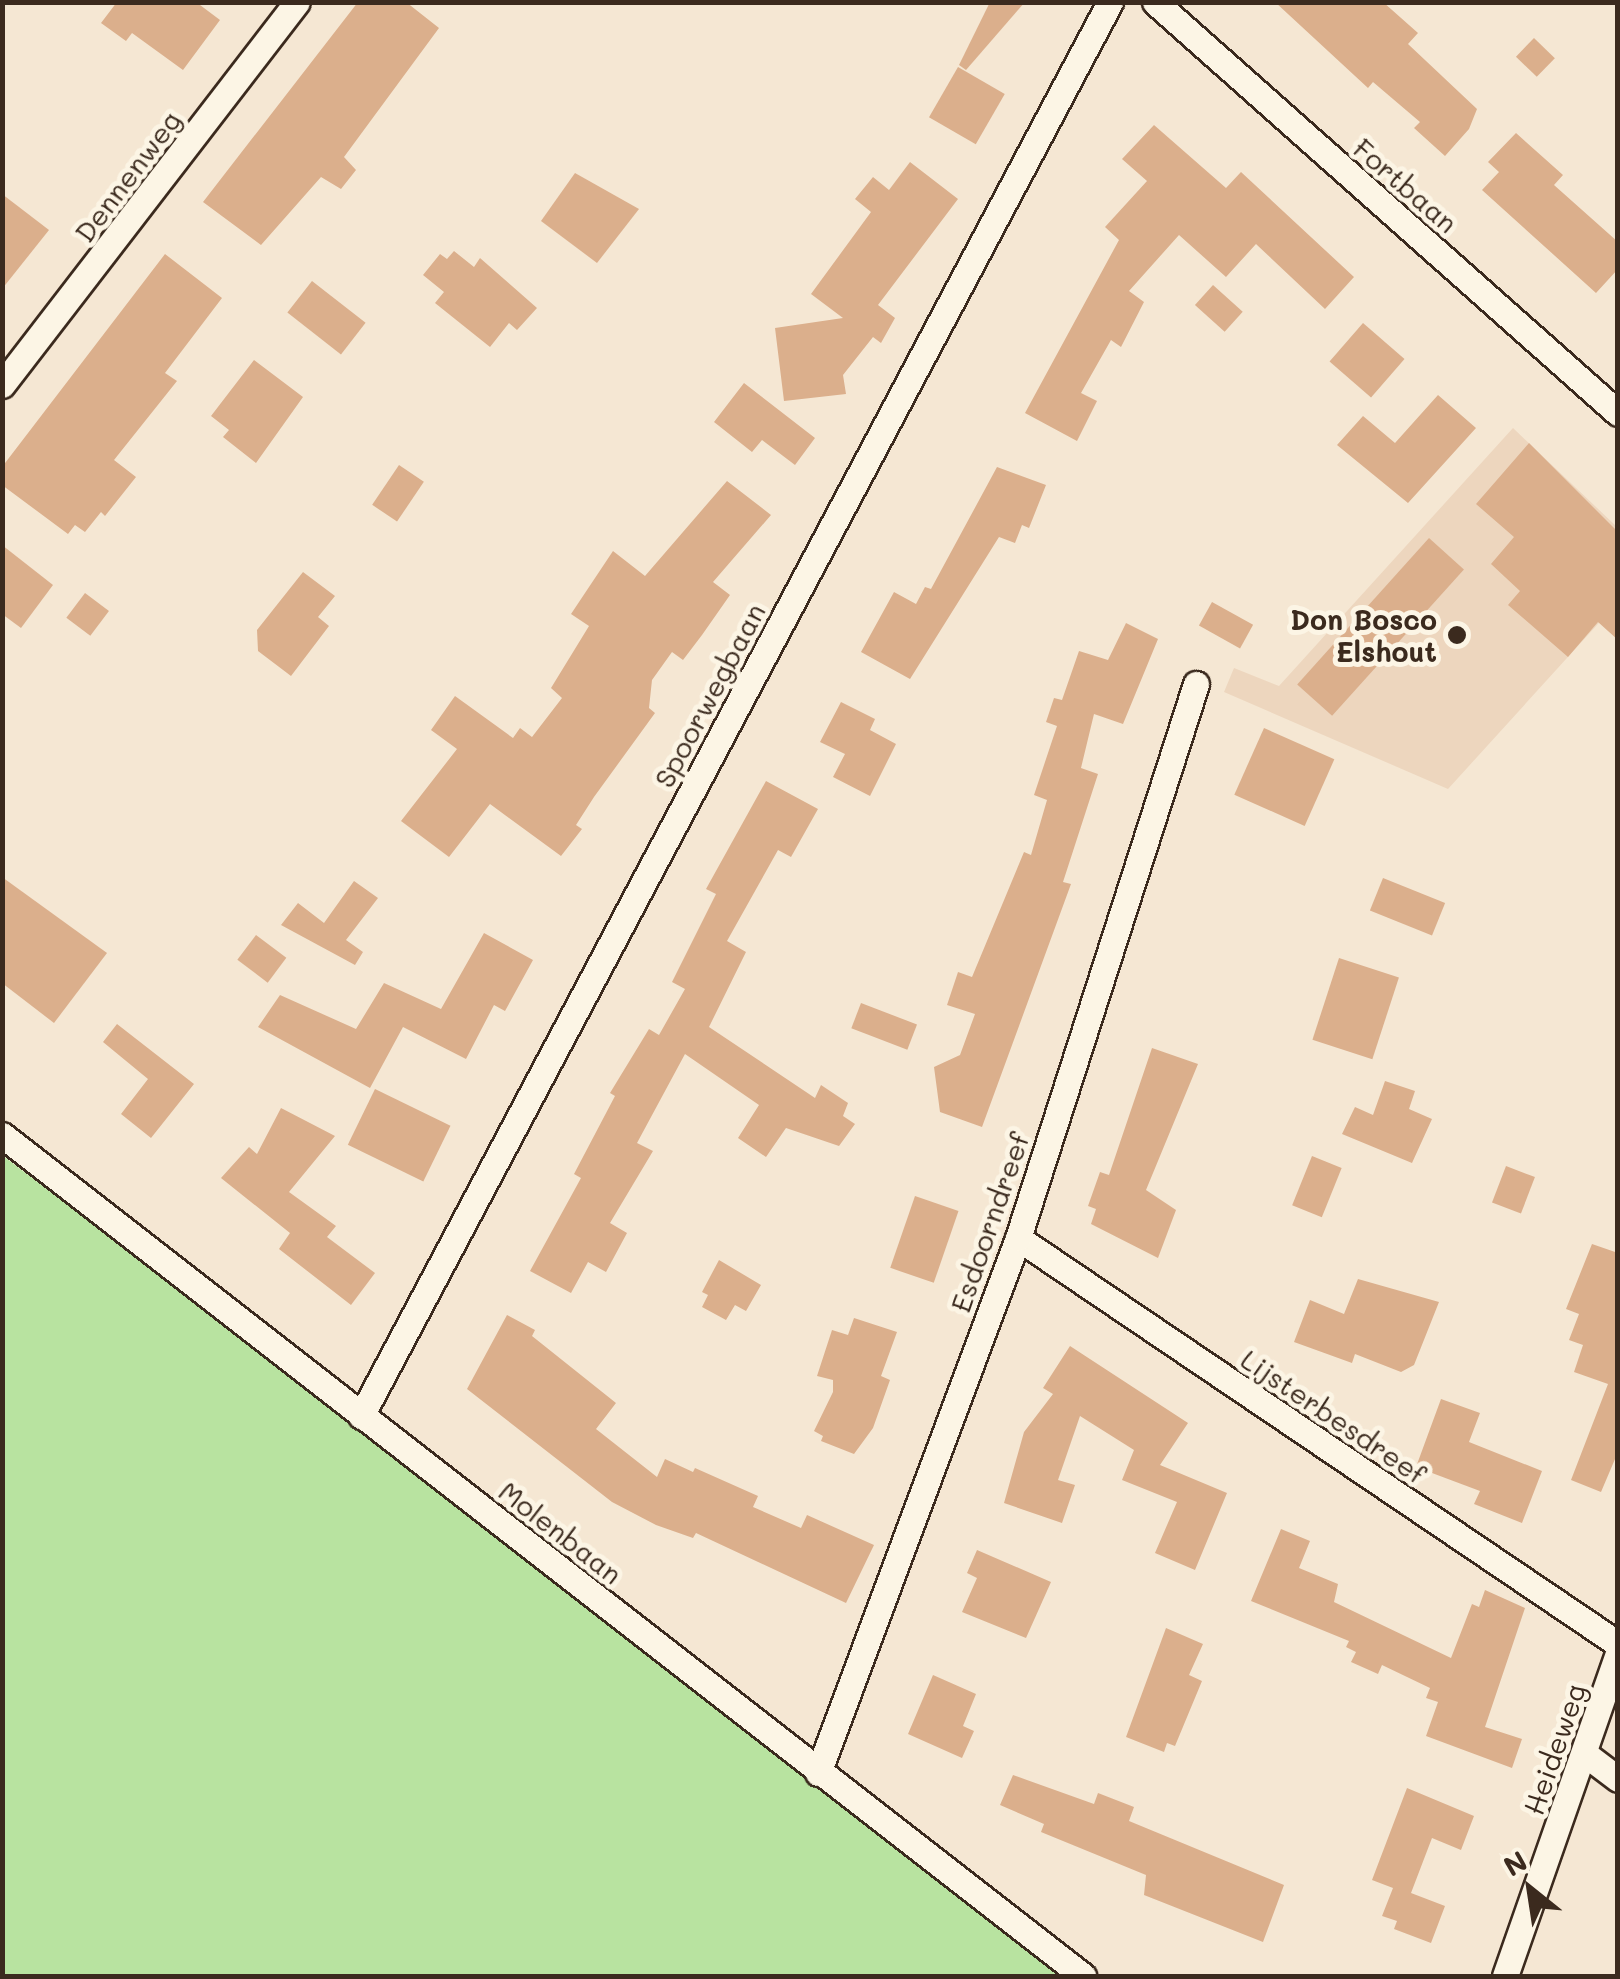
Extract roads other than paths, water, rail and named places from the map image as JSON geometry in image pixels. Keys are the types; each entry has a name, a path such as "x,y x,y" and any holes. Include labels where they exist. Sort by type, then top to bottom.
{"street":[{"name":"Dennenweg","path":"2,385 297,2"},
{"name":"Spoorwegbaan","path":"361,1416 1110,2"},
{"name":"Fortbaan","path":"1155,2 1618,413"},
{"name":"Esdoorndreef","path":"818,1773 1018,1238 1196,684"},
{"name":"Molenbaan","path":"2,1135 1083,1976"},
{"name":"Lijsterbesdreef","path":"1018,1238 1618,1644"},
{"name":"Heideweg","path":"1506,1976 1618,1653"},
{"path":"1585,1754 1618,1779"}],"place":[{"name":"Don Bosco Elshout","path":"1457,635"}]}
